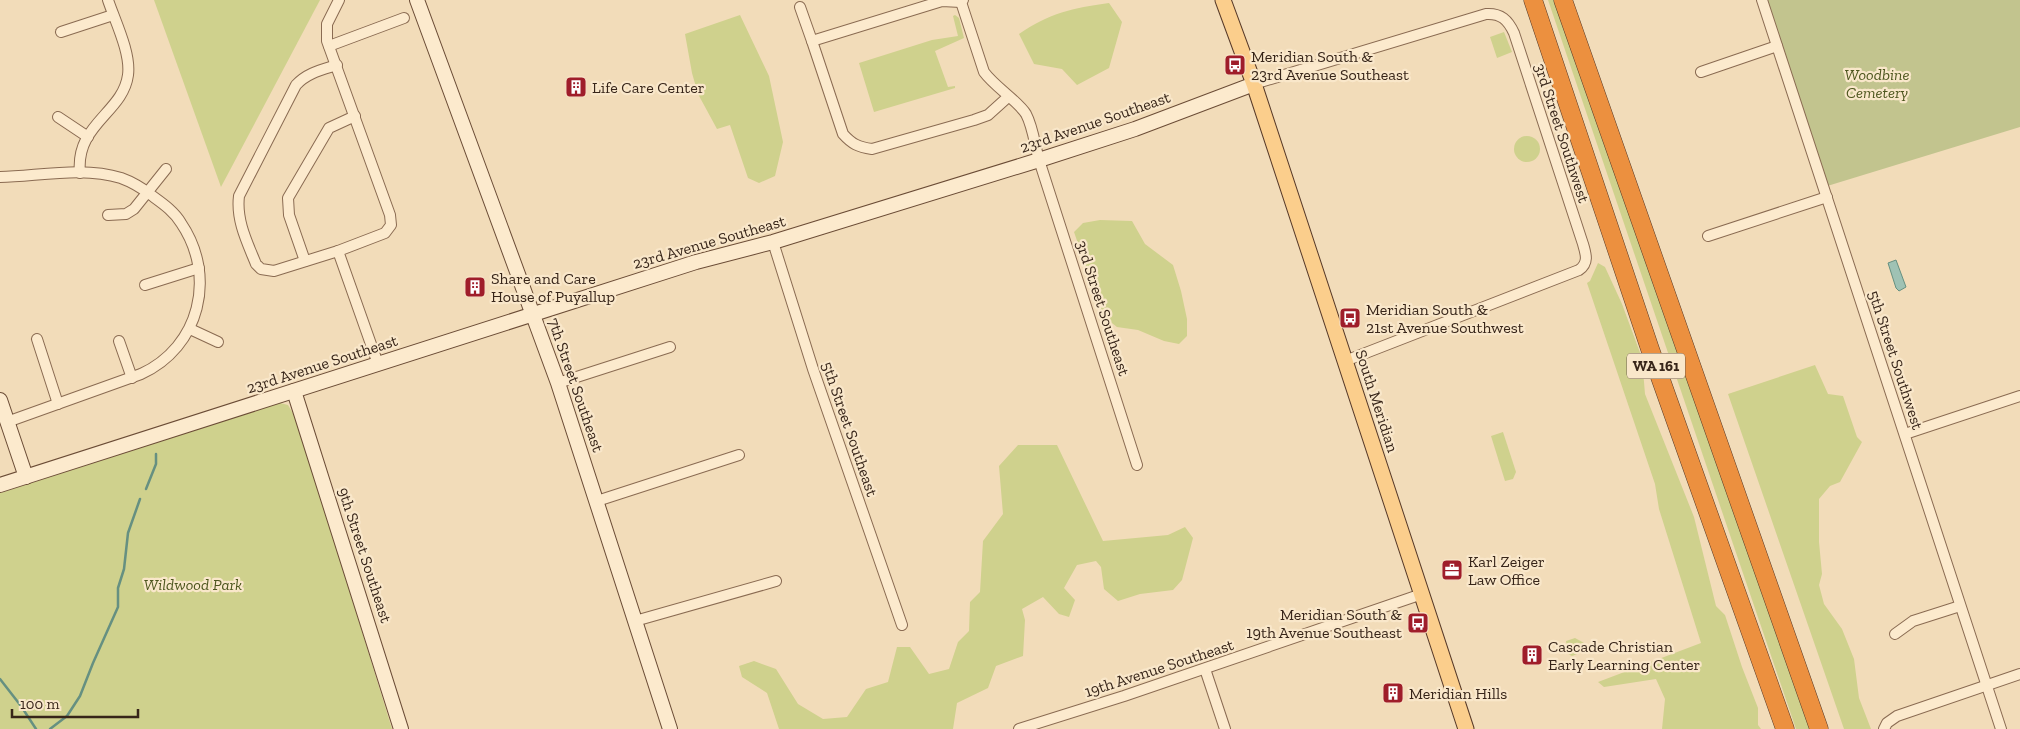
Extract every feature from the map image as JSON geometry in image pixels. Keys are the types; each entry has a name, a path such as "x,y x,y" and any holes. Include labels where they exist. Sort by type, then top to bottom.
{"highway":[{"name":"WA 161","path":"1533,0 1650,349 1785,729"},
{"name":"WA 161","path":"1563,0 1819,729"}],"main road":[{"name":"South Meridian","path":"1222,0 1254,84 1466,729"}],"street":[{"path":"80,173 79,154 92,128 120,94 128,76 124,46 108,0"},
{"path":"337,65 303,77 296,85 239,196 237,207 239,220 256,264 260,269 274,271 338,251 385,233 390,225 390,215 337,65 327,40 327,24 339,0"},
{"name":"7th Street Southeast","path":"417,0 558,383 670,729"},
{"name":"5th Street Southwest","path":"1762,0 2001,729"},
{"path":"812,41 942,1 962,1"},
{"name":"3rd Street Southeast","path":"962,1 984,72 1026,114 1137,465"},
{"path":"800,7 843,134 851,143 859,148 872,149 974,120 988,115 1008,97"},
{"name":"3rd Street Southwest","path":"1254,84 1486,14 1498,14 1506,20 1517,42 1586,257 1584,265 1572,273 1345,361"},
{"path":"61,32 113,15"},
{"path":"329,46 404,18"},
{"path":"1701,72 1777,46"},
{"name":"23rd Avenue Southeast","path":"0,485 696,262 773,242 1039,160 1135,129 1254,84"},
{"path":"305,262 289,215 288,198 329,128 355,116"},
{"path":"58,117 88,137"},
{"path":"108,215 121,215 131,212 166,169"},
{"path":"0,177 80,173 120,178 148,193 173,212 181,222 199,268 200,292 190,329 176,348 151,370 7,422"},
{"path":"1708,236 1827,196"},
{"name":"5th Street Southeast","path":"773,242 813,369 902,625"},
{"path":"338,251 378,364"},
{"path":"146,284 199,268"},
{"path":"190,329 218,342"},
{"path":"37,339 58,404"},
{"path":"119,341 132,378"},
{"path":"558,383 670,347"},
{"name":"9th Street Southeast","path":"294,391 401,729"},
{"path":"1905,434 2020,396"},
{"path":"0,400 26,477"},
{"path":"597,501 739,455"},
{"path":"635,621 776,580"},
{"name":"19th Avenue Southeast","path":"1019,729 1422,594"},
{"path":"1895,634 1913,621 1960,606"},
{"path":"1205,668 1225,729"},
{"path":"1884,729 1887,723 1897,716 2020,674"}],"green space":[{"path":"154,0 320,0 221,187"},
{"path":"1548,0 1558,0 1810,729 1796,729"},
{"name":"Woodbine Cemetery","path":"1762,0 2020,0 2020,127 1824,187"},
{"path":"1109,3 1122,22 1109,68 1077,85 1062,69 1034,64 1019,34 1051,16 1084,7"},
{"path":"740,15 769,76 783,142 775,176 759,183 748,178 730,125 717,129 698,94 685,34"},
{"path":"955,15 959,18 964,38 935,51 948,87 955,86 955,88 874,112 859,63 932,40 958,36 953,16"},
{"path":"1504,32 1512,52 1497,58 1490,37"},
{"path":"1527,136 1536,140 1540,149 1536,158 1527,162 1518,158 1514,149 1518,140"},
{"path":"1100,220 1132,221 1145,244 1173,265 1187,319 1187,336 1179,344 1164,341 1138,330 1117,327 1103,316 1074,232 1083,223"},
{"path":"1598,263 1605,267 1622,304 1642,358 1645,394 1694,517 1716,606 1725,615 1758,708 1758,725 1761,729 1662,729 1665,699 1656,679 1604,687 1598,682 1701,643 1659,509 1655,484 1587,283 1590,281"},
{"path":"1815,365 1828,394 1843,396 1857,437 1862,442 1840,482 1830,486 1819,499 1819,542 1822,574 1819,585 1824,604 1842,629 1854,659 1859,698 1871,729 1844,729 1728,394"},
{"name":"Wildwood Park","path":"280,403 288,405 297,420 392,729 0,729 0,493"},
{"path":"1503,432 1516,472 1513,479 1505,481 1491,436"},
{"path":"1018,445 1057,445 1103,541 1168,535 1185,527 1193,538 1182,580 1173,590 1140,594 1118,601 1104,589 1101,567 1096,561 1077,565 1064,588 1075,600 1069,617 1059,614 1043,597 1022,609 1025,620 1023,656 996,666 988,688 957,703 953,729 779,729 767,693 742,677 739,666 754,661 776,669 798,704 823,719 847,717 866,689 888,682 897,647 910,647 929,674 949,669 958,642 969,631 970,602 980,592 983,541 1003,514 999,466"},
{"path":"1575,638 1586,644 1588,650 1572,656 1568,654 1566,641"}],"shaded area":[{"path":"1896,260 1906,287 1899,291 1896,288 1888,263"}],"waterway":[{"path":"146,489 156,464 156,454"},
{"path":"50,729 67,716 80,696 118,607 118,588 124,569 128,533 140,499"},
{"path":"0,679 36,729"}],"place":[{"name":"Meridian South & 23rd Avenue Southeast","path":"1235,65"},
{"name":"Life Care Center","path":"576,87"},
{"name":"Share and Care House of Puyallup","path":"475,287"},
{"name":"Meridian South & 21st Avenue Southwest","path":"1350,318"},
{"name":"Karl Zeiger Law Office","path":"1452,570"},
{"name":"Meridian South & 19th Avenue Southeast","path":"1418,623"},
{"name":"Cascade Christian Early Learning Center","path":"1532,655"},
{"name":"Meridian Hills","path":"1393,693"}]}
